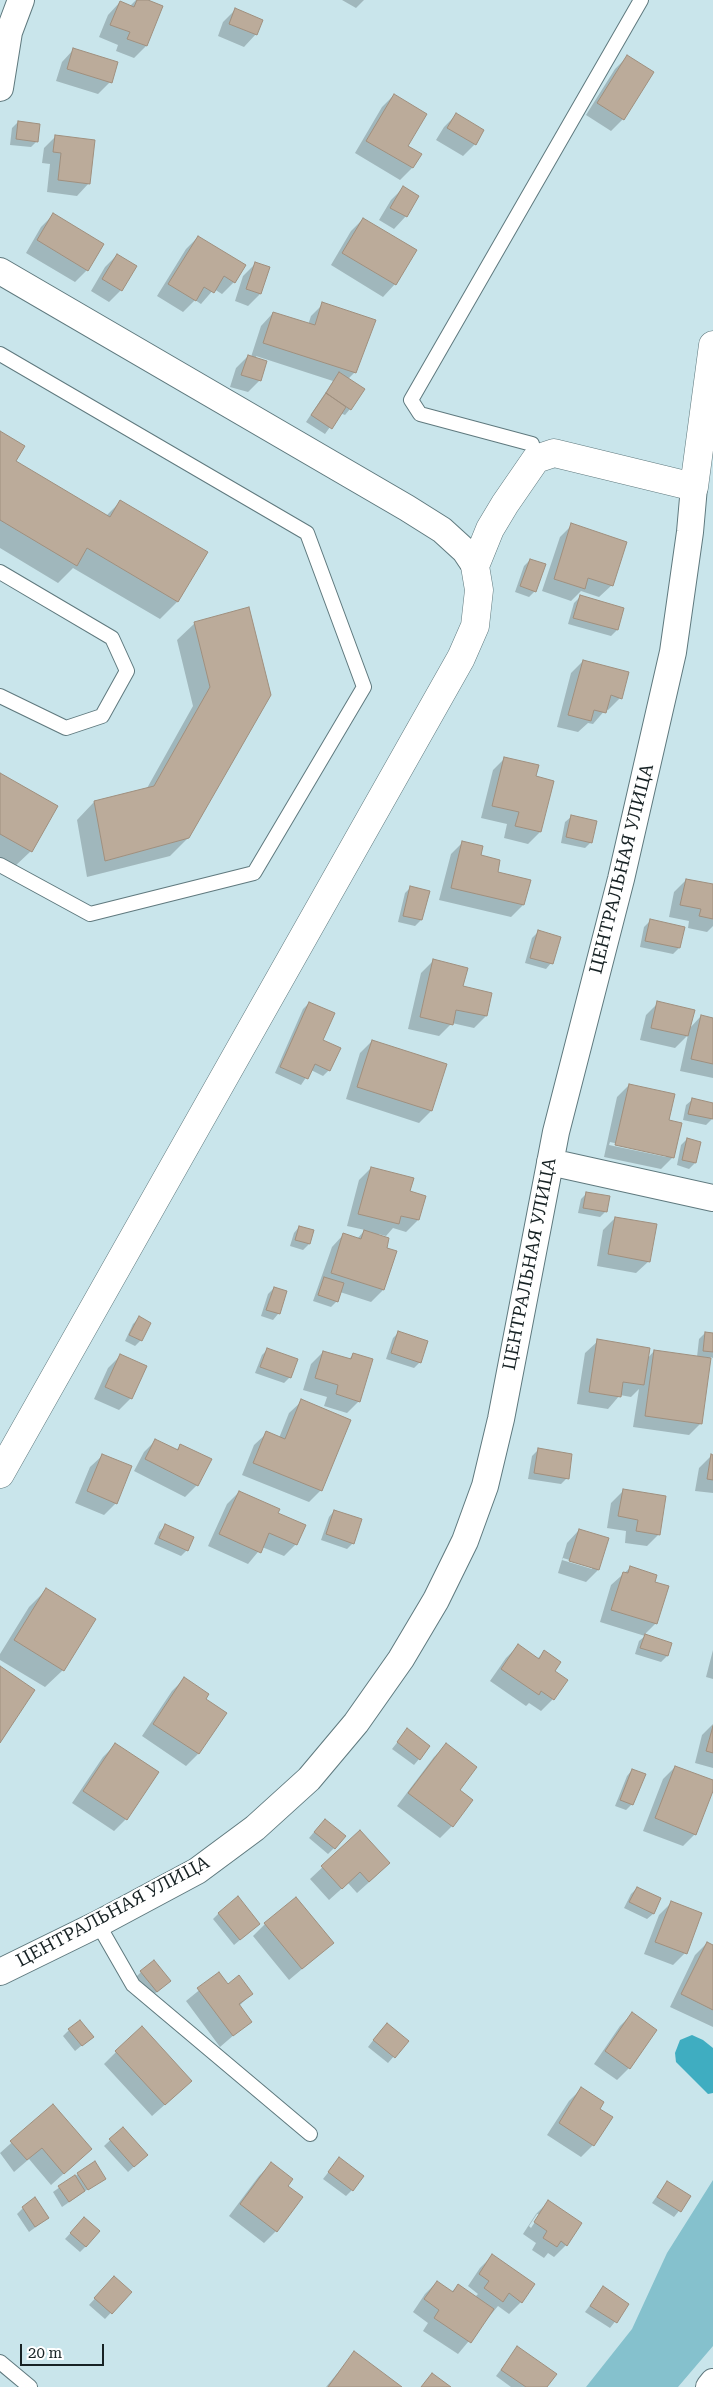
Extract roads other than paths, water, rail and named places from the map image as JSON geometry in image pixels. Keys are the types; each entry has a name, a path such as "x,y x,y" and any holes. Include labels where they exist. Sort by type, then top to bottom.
{"street":[{"path":"0,88 9,32 21,0"},
{"path":"0,271 408,508 442,530 465,551 475,566 479,590 475,626 461,658 0,1474"},
{"name":"ЦЕНТРАЛЬНАЯ УЛИЦА","path":"0,1972 98,1924 197,1871 255,1828 309,1779 356,1724 401,1659 436,1600 465,1541 485,1486 501,1419 550,1162 621,879 673,652 713,345"},
{"path":"475,566 490,529 536,459 554,453 694,486"},
{"path":"550,1162 713,1198"},
{"path":"708,2387 713,2382"}],"lane":[{"path":"536,459 532,444 420,414 411,400 640,0"},
{"path":"0,354 307,533 364,687 254,873 90,914 0,865"},
{"path":"0,572 112,638 128,671 102,716 66,728 0,696"},
{"path":"98,1924 134,1985 310,2134"},
{"path":"0,2362 30,2387"}]}
